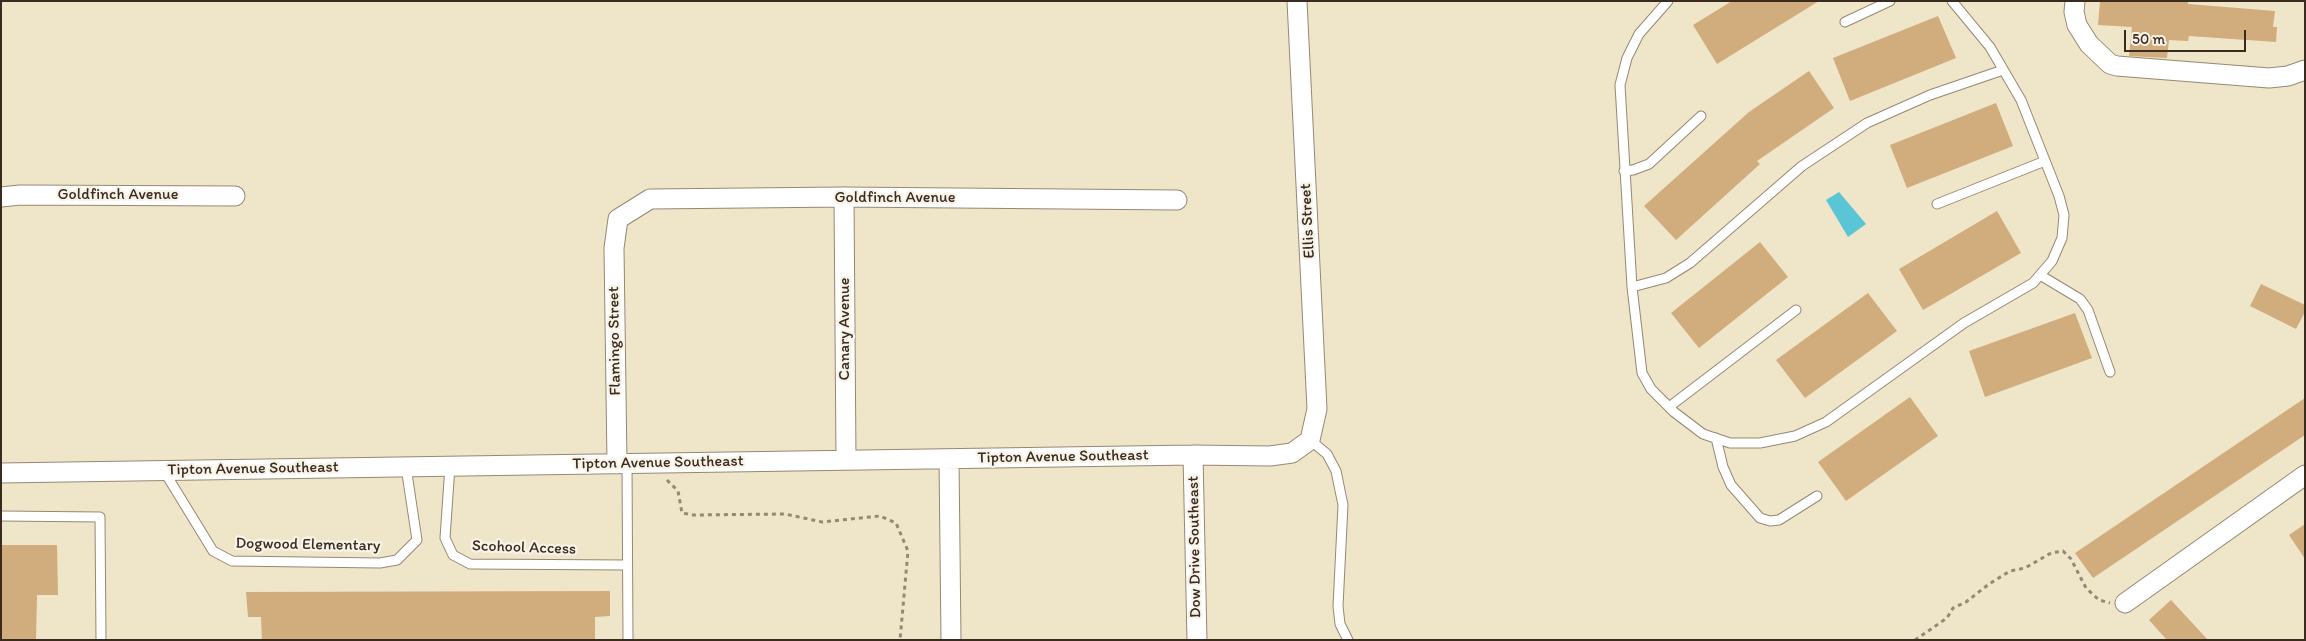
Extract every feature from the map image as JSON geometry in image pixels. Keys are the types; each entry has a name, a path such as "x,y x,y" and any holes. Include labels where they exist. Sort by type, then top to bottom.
{"street":[{"name":"Ellis Street","path":"1297,1 1317,409 1310,440"},
{"path":"2075,1 2074,12 2077,25 2089,44 2110,64 2269,78 2288,76 2305,70"},
{"name":"Goldfinch Avenue","path":"1,197 20,195 236,196"},
{"name":"Goldfinch Avenue","path":"618,219 650,199 844,197 1177,200"},
{"name":"Canary Avenue","path":"844,197 846,460"},
{"name":"Flamingo Street","path":"618,219 614,248 622,464"},
{"name":"Tipton Avenue Southeast","path":"1,473 1193,455 1270,456 1292,453 1310,440"},
{"name":"Dow Drive Southeast","path":"1193,455 1197,640"},
{"path":"949,459 951,640"},
{"path":"2125,603 2305,475"}],"lane":[{"path":"1668,1 1639,34 1627,58 1620,85 1632,287 1642,373 1651,389 1669,407 1703,434 1730,443 1760,443 1795,436 1826,422 1964,323 2033,283 2052,262 2062,238 2064,215 2059,196 2020,100 1990,47 1952,1"},
{"path":"1845,22 1890,1"},
{"path":"1632,287 1666,278 1690,263 1802,166 1867,124 1930,95 2003,70"},
{"path":"1624,171 1633,170 1648,164 1701,116"},
{"path":"1937,204 2045,161"},
{"path":"2040,275 2080,299 2088,310 2110,372"},
{"path":"1669,407 1796,310"},
{"path":"1716,438 1723,467 1731,485 1760,518 1770,521 1779,520 1817,496"},
{"path":"1310,440 1327,454 1336,471 1344,505 1338,606 1340,624 1348,640"},
{"path":"622,464 627,565 628,640"},
{"name":"Scohool Access","path":"450,466 445,538 453,555 470,564 627,565"},
{"name":"Dogwood Elementary","path":"164,471 213,551 232,560 380,563 397,560 417,540 406,467"},
{"path":"1,516 100,517 101,640"}],"path":[{"path":"662,463 662,476 678,490 682,513 693,515 785,514 822,522 880,516 896,523 908,551 900,640"},
{"path":"1915,640 1947,618 1953,608 1966,602 1989,584 2010,571 2025,568 2051,553 2063,551 2071,559 2086,588 2099,600 2109,603 2125,603"}],"water":[{"path":"1839,192 1866,224 1848,237 1826,200"}],"building":[{"path":"1732,1 1819,1 1717,64 1693,25"},
{"path":"2100,1 2188,1 2188,4 2275,11 2273,27 2277,27 2276,42 2189,36 2188,41 2169,40 2167,58 2129,56 2132,27 2098,25"},
{"path":"1938,16 1956,58 1850,101 1833,58"},
{"path":"1809,71 1834,108 1757,161 1760,164 1676,240 1644,206 1749,112"},
{"path":"1996,103 2013,146 1907,188 1890,145"},
{"path":"1997,211 2021,253 1923,310 1899,269"},
{"path":"1760,242 1788,277 1699,348 1671,313"},
{"path":"2261,284 2305,305 2305,312 2296,329 2250,306"},
{"path":"1868,293 1897,331 1805,398 1776,360"},
{"path":"2075,313 2092,358 1985,397 1969,351"},
{"path":"1910,397 1938,436 1846,501 1818,462"},
{"path":"2305,398 2305,435 2093,578 2075,553"},
{"path":"2305,524 2305,559 2289,535"},
{"path":"1,545 57,545 58,595 37,595 36,640 1,640"},
{"path":"610,591 610,616 595,617 595,640 262,640 261,617 248,617 246,592"},
{"path":"2171,600 2208,640 2167,640 2149,620"}]}
